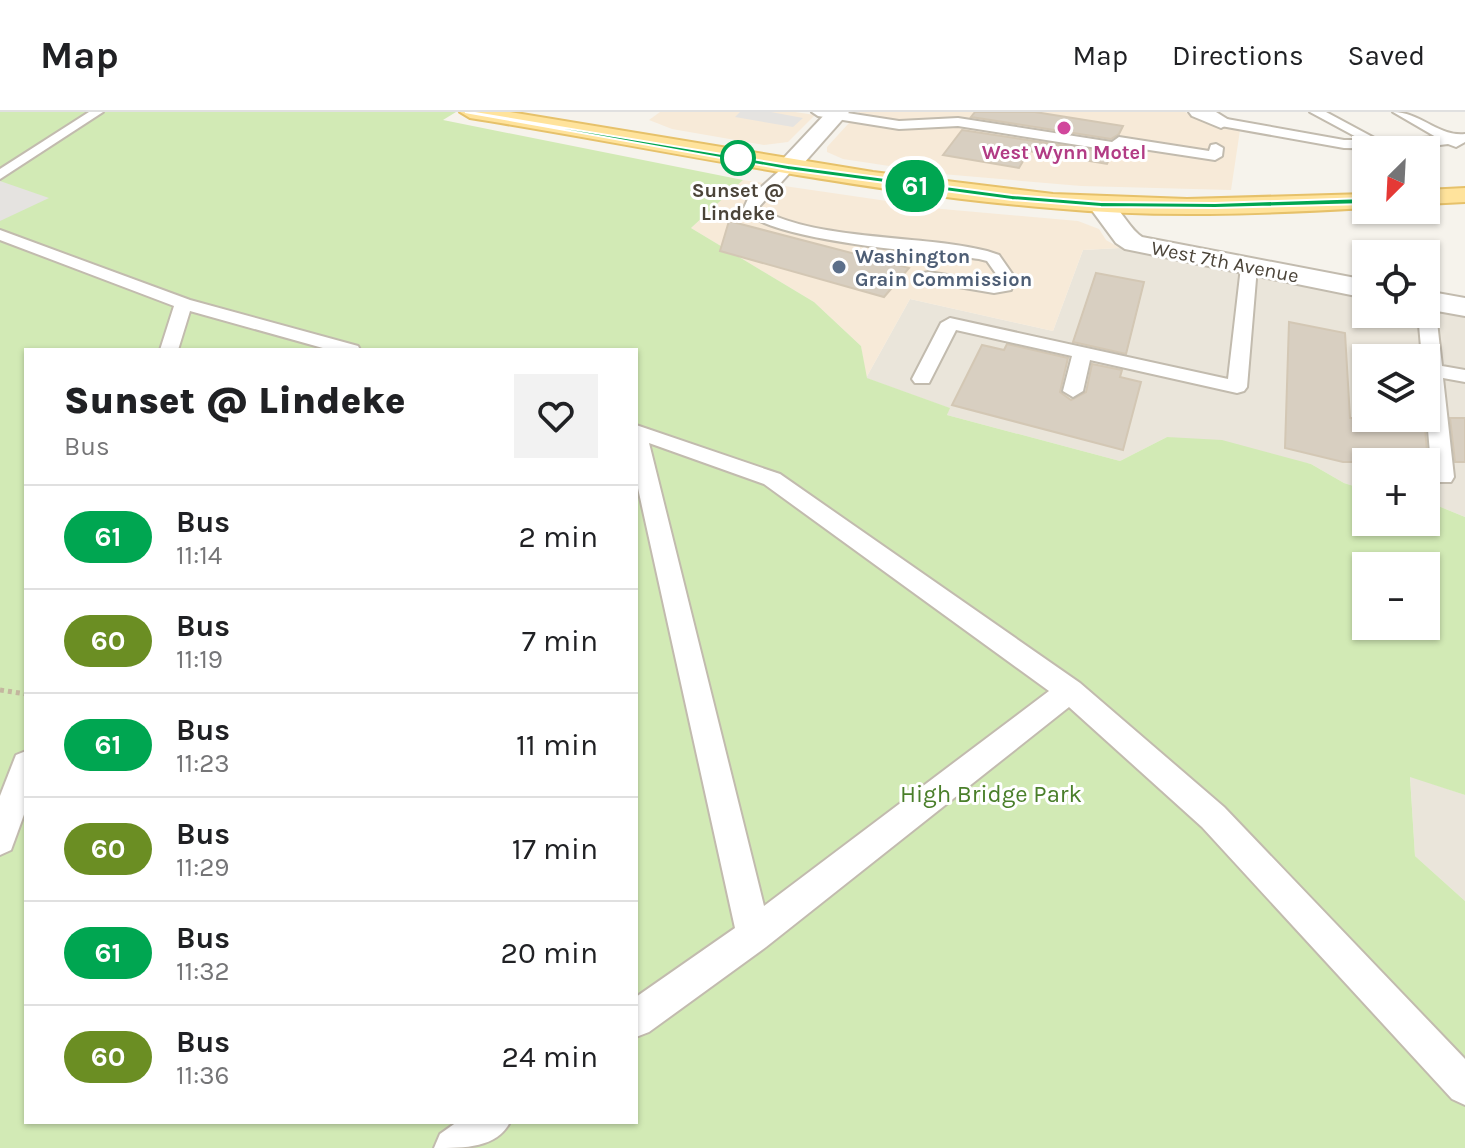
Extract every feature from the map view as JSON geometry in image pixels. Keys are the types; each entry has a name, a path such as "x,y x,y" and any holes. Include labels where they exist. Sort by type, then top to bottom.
{"main road":[{"path":"470,112 940,190 1101,205 1352,202"},
{"path":"1440,196 1465,195"}],"street":[{"path":"1199,112 1221,122"},
{"path":"788,167 831,113"},
{"name":"West 7th Avenue","path":"1101,205 1125,237 1134,243 1352,286"},
{"path":"1440,304 1465,307"}],"lane":[{"path":"0,175 97,112"},
{"path":"1316,112 1361,136"},
{"path":"1399,112 1461,143"},
{"path":"831,113 899,125 958,122 1116,147 1119,141 1215,156 1216,148"},
{"path":"1221,122 1315,140 1352,143"},
{"path":"1440,144 1461,143"},
{"path":"788,167 753,202 750,210 756,216 800,228 981,254 993,258 1007,278 1005,286 994,288 929,277"},
{"path":"0,235 184,304 344,348"},
{"path":"922,379 950,323 1237,387 1249,267"},
{"path":"170,348 184,304"},
{"path":"1073,391 1082,354"},
{"path":"1440,371 1465,376"},
{"path":"638,432 772,479 1070,691 1213,817 1465,1086"},
{"path":"1439,432 1443,477"},
{"path":"638,440 754,935"},
{"path":"638,1018 754,935 1070,691"},
{"path":"0,840 24,770"},
{"path":"454,1148 488,1124"}],"path":[{"path":"0,690 24,694"}],"shaded area":[{"path":"660,112 795,112 815,115 788,142 764,145 672,129 649,120"},
{"path":"740,112 771,112 803,118 793,127 735,117"},
{"path":"859,112 1185,112 1213,126 1240,130 1231,190 1081,186 942,174 843,159 827,152 827,147"},
{"path":"743,180 942,209 1078,221 1099,229 1106,240 1120,248 1083,250 1053,331 910,299 866,378 861,346 814,302 691,228"},
{"path":"0,181 49,198 0,221"},
{"path":"1120,248 1352,292 1352,328 1440,328 1440,309 1465,314 1465,517 1440,507 1440,448 1352,448 1352,486 1311,464 1167,437 1120,461 947,415 949,408 866,378 910,299 1053,331 1083,250"},
{"path":"1410,776 1465,795 1465,901 1415,856"}],"green space":[{"name":"High Bridge Park","path":"0,112 456,112 443,120 743,180 691,228 814,302 861,346 867,378 950,408 947,415 1120,461 1167,437 1222,440 1311,464 1352,486 1352,536 1440,536 1440,507 1465,517 1465,795 1410,777 1415,856 1465,901 1465,1148 0,1148"}],"building":[{"name":"West Wynn Motel","path":"975,112 1035,112 1123,126 1119,134 1111,139 971,117"},
{"path":"962,130 1112,153 1107,164 1029,151 1019,168 943,155"},
{"name":"Washington Grain Commission","path":"729,221 909,268 884,297 720,251"},
{"path":"1096,273 1144,282 1126,354 1073,342"},
{"path":"1289,322 1345,333 1352,432 1425,432 1427,448 1352,448 1352,462 1343,462 1285,448"},
{"path":"1007,344 1068,358 1060,392 1071,400 1086,392 1092,364 1122,370 1120,377 1141,382 1123,450 952,405 982,345 1004,350"},
{"path":"1450,418 1465,418 1465,462 1455,462"}],"bus line":[{"name":"61","path":"469,112 788,167 1012,198 1101,205 1215,206 1352,202"}],"place":[{"name":"West Wynn Motel","path":"1064,128"},
{"name":"Sunset @ Lindeke","path":"738,158"},
{"name":"Washington Grain Commission","path":"839,267"}]}
